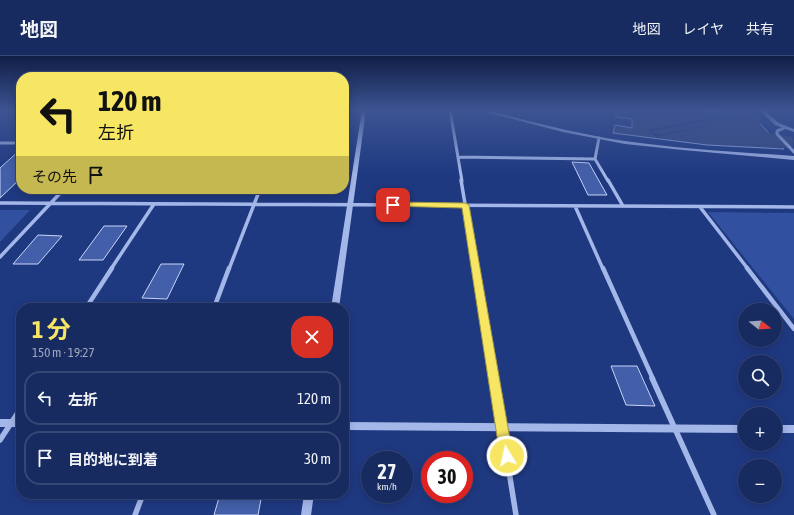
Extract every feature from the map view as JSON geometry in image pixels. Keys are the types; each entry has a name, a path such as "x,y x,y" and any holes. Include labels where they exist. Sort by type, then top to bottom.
{"street":[{"path":"336,303 361,131"},
{"path":"454,131 516,515"},
{"path":"566,131 599,138 671,148 794,158"},
{"path":"777,131 794,152"},
{"path":"599,138 595,159 623,206"},
{"path":"0,143 16,143"},
{"path":"458,157 595,159"},
{"path":"0,257 59,194"},
{"path":"216,303 258,194"},
{"path":"0,203 794,207"},
{"path":"89,303 154,204"},
{"path":"575,206 714,515"},
{"path":"700,207 794,329"},
{"path":"0,423 16,423"},
{"path":"0,440 16,423"},
{"path":"349,426 738,429"},
{"path":"782,429 794,429"},
{"path":"135,515 141,499"},
{"path":"306,515 308,499"}],"shaded area":[{"path":"613,131 767,131 784,149 707,145 613,133"},
{"path":"0,210 30,210 0,242"},
{"path":"708,212 794,213 794,319"}],"pier":[{"path":"650,131 658,135 681,131 658,136 659,139"}],"building":[{"path":"16,154 16,183 0,198 0,168"},
{"path":"572,162 589,163 607,195 588,195"},
{"path":"104,226 127,226 103,260 79,260"},
{"path":"38,235 62,236 38,264 13,264"},
{"path":"161,264 184,264 167,299 142,298"},
{"path":"611,366 637,366 655,406 626,405"},
{"path":"219,499 261,499 258,515 214,515"}],"waterway":[{"path":"750,131 761,139 784,142"}],"route":[{"path":"393,205 465,205 507,456"}]}
